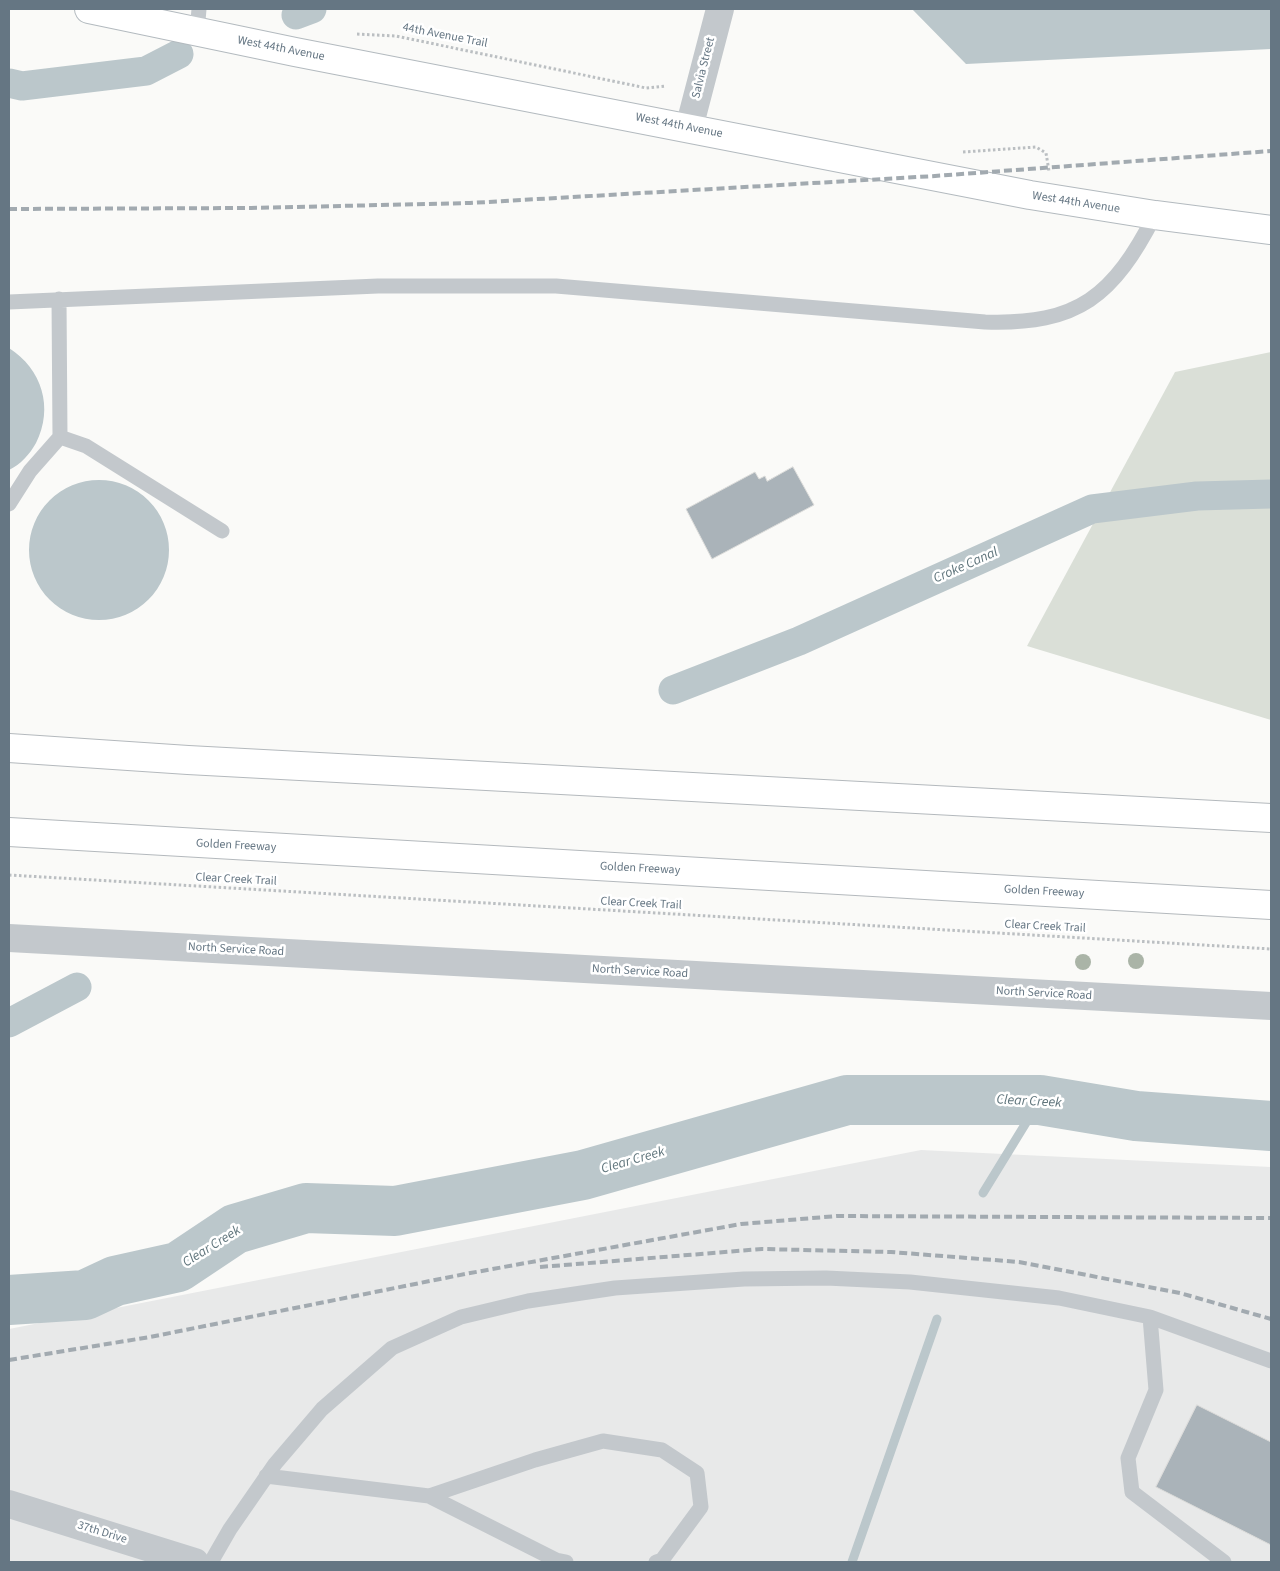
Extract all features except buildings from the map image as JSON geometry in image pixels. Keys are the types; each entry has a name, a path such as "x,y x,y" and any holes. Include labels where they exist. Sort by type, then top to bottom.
{"main road":[{"name":"West 44th Avenue","path":"88,9 200,24 295,52 1030,195 1155,215 1271,230"},
{"path":"9,748 188,760 1271,818"},
{"name":"Golden Freeway","path":"9,832 1271,905"}],"street":[{"name":"Salvia Street","path":"690,128 720,9"},
{"name":"North Service Road","path":"9,938 1271,1006"},
{"name":"37th Drive","path":"9,1504 195,1562"}],"lane":[{"path":"9,302 378,286 556,286 985,322 1026,322 1066,312 1100,294 1126,265 1155,215"},
{"path":"9,504 30,471 60,437 59,299"},
{"path":"60,437 86,446 222,531"},
{"path":"211,1562 230,1529 266,1476 322,1408 392,1348 460,1317 528,1301 615,1288 744,1279 826,1278 910,1282 1059,1298 1150,1317 1271,1361"},
{"path":"1150,1317 1156,1390 1128,1458 1132,1492 1224,1562"},
{"path":"429,1496 535,1460 603,1442 662,1450 697,1473 701,1506 662,1560 656,1562"},
{"path":"266,1476 429,1496 556,1560 566,1562"}],"path":[{"name":"44th Avenue Trail","path":"349,33 396,36 646,88 666,86"},
{"name":"Clear Creek Trail","path":"9,875 1271,949"}],"shaded area":[{"path":"912,9 1271,9 1271,49 966,64"},
{"path":"9,348 30,367 37,378 42,390 44,416 41,430 31,451 9,470"},
{"path":"1271,352 1271,720 1027,646 1175,372"},
{"path":"99,480 113,481 126,485 149,500 164,523 168,536 168,564 164,577 149,600 126,615 113,619 99,620 85,619 72,615 49,600 34,577 30,564 29,550 30,536 34,523 49,500 72,485 85,481"},
{"path":"921,1150 1271,1167 1271,1562 9,1562 9,1329"}],"waterway":[{"path":"296,15 312,9"},
{"path":"9,83 22,86 146,71 179,54"},
{"name":"Croke Canal","path":"673,690 799,641 1092,509 1197,496 1271,494"},
{"name":"Croke Canal","path":"9,1023 77,987"},
{"name":"Clear Creek","path":"9,1300 85,1295 115,1281 178,1267 235,1229 306,1208 395,1211 583,1175 847,1100 1040,1100 1136,1116 1271,1126"},
{"path":"983,1193 1040,1100"},
{"path":"852,1562 937,1319"}],"railway":[{"path":"9,209 251,208 470,203 935,176 1271,151"},
{"path":"9,1360 150,1337 465,1274 741,1224 837,1216 1271,1218"},
{"path":"540,1267 762,1249 891,1252 1019,1262 1180,1293 1271,1319"}]}
